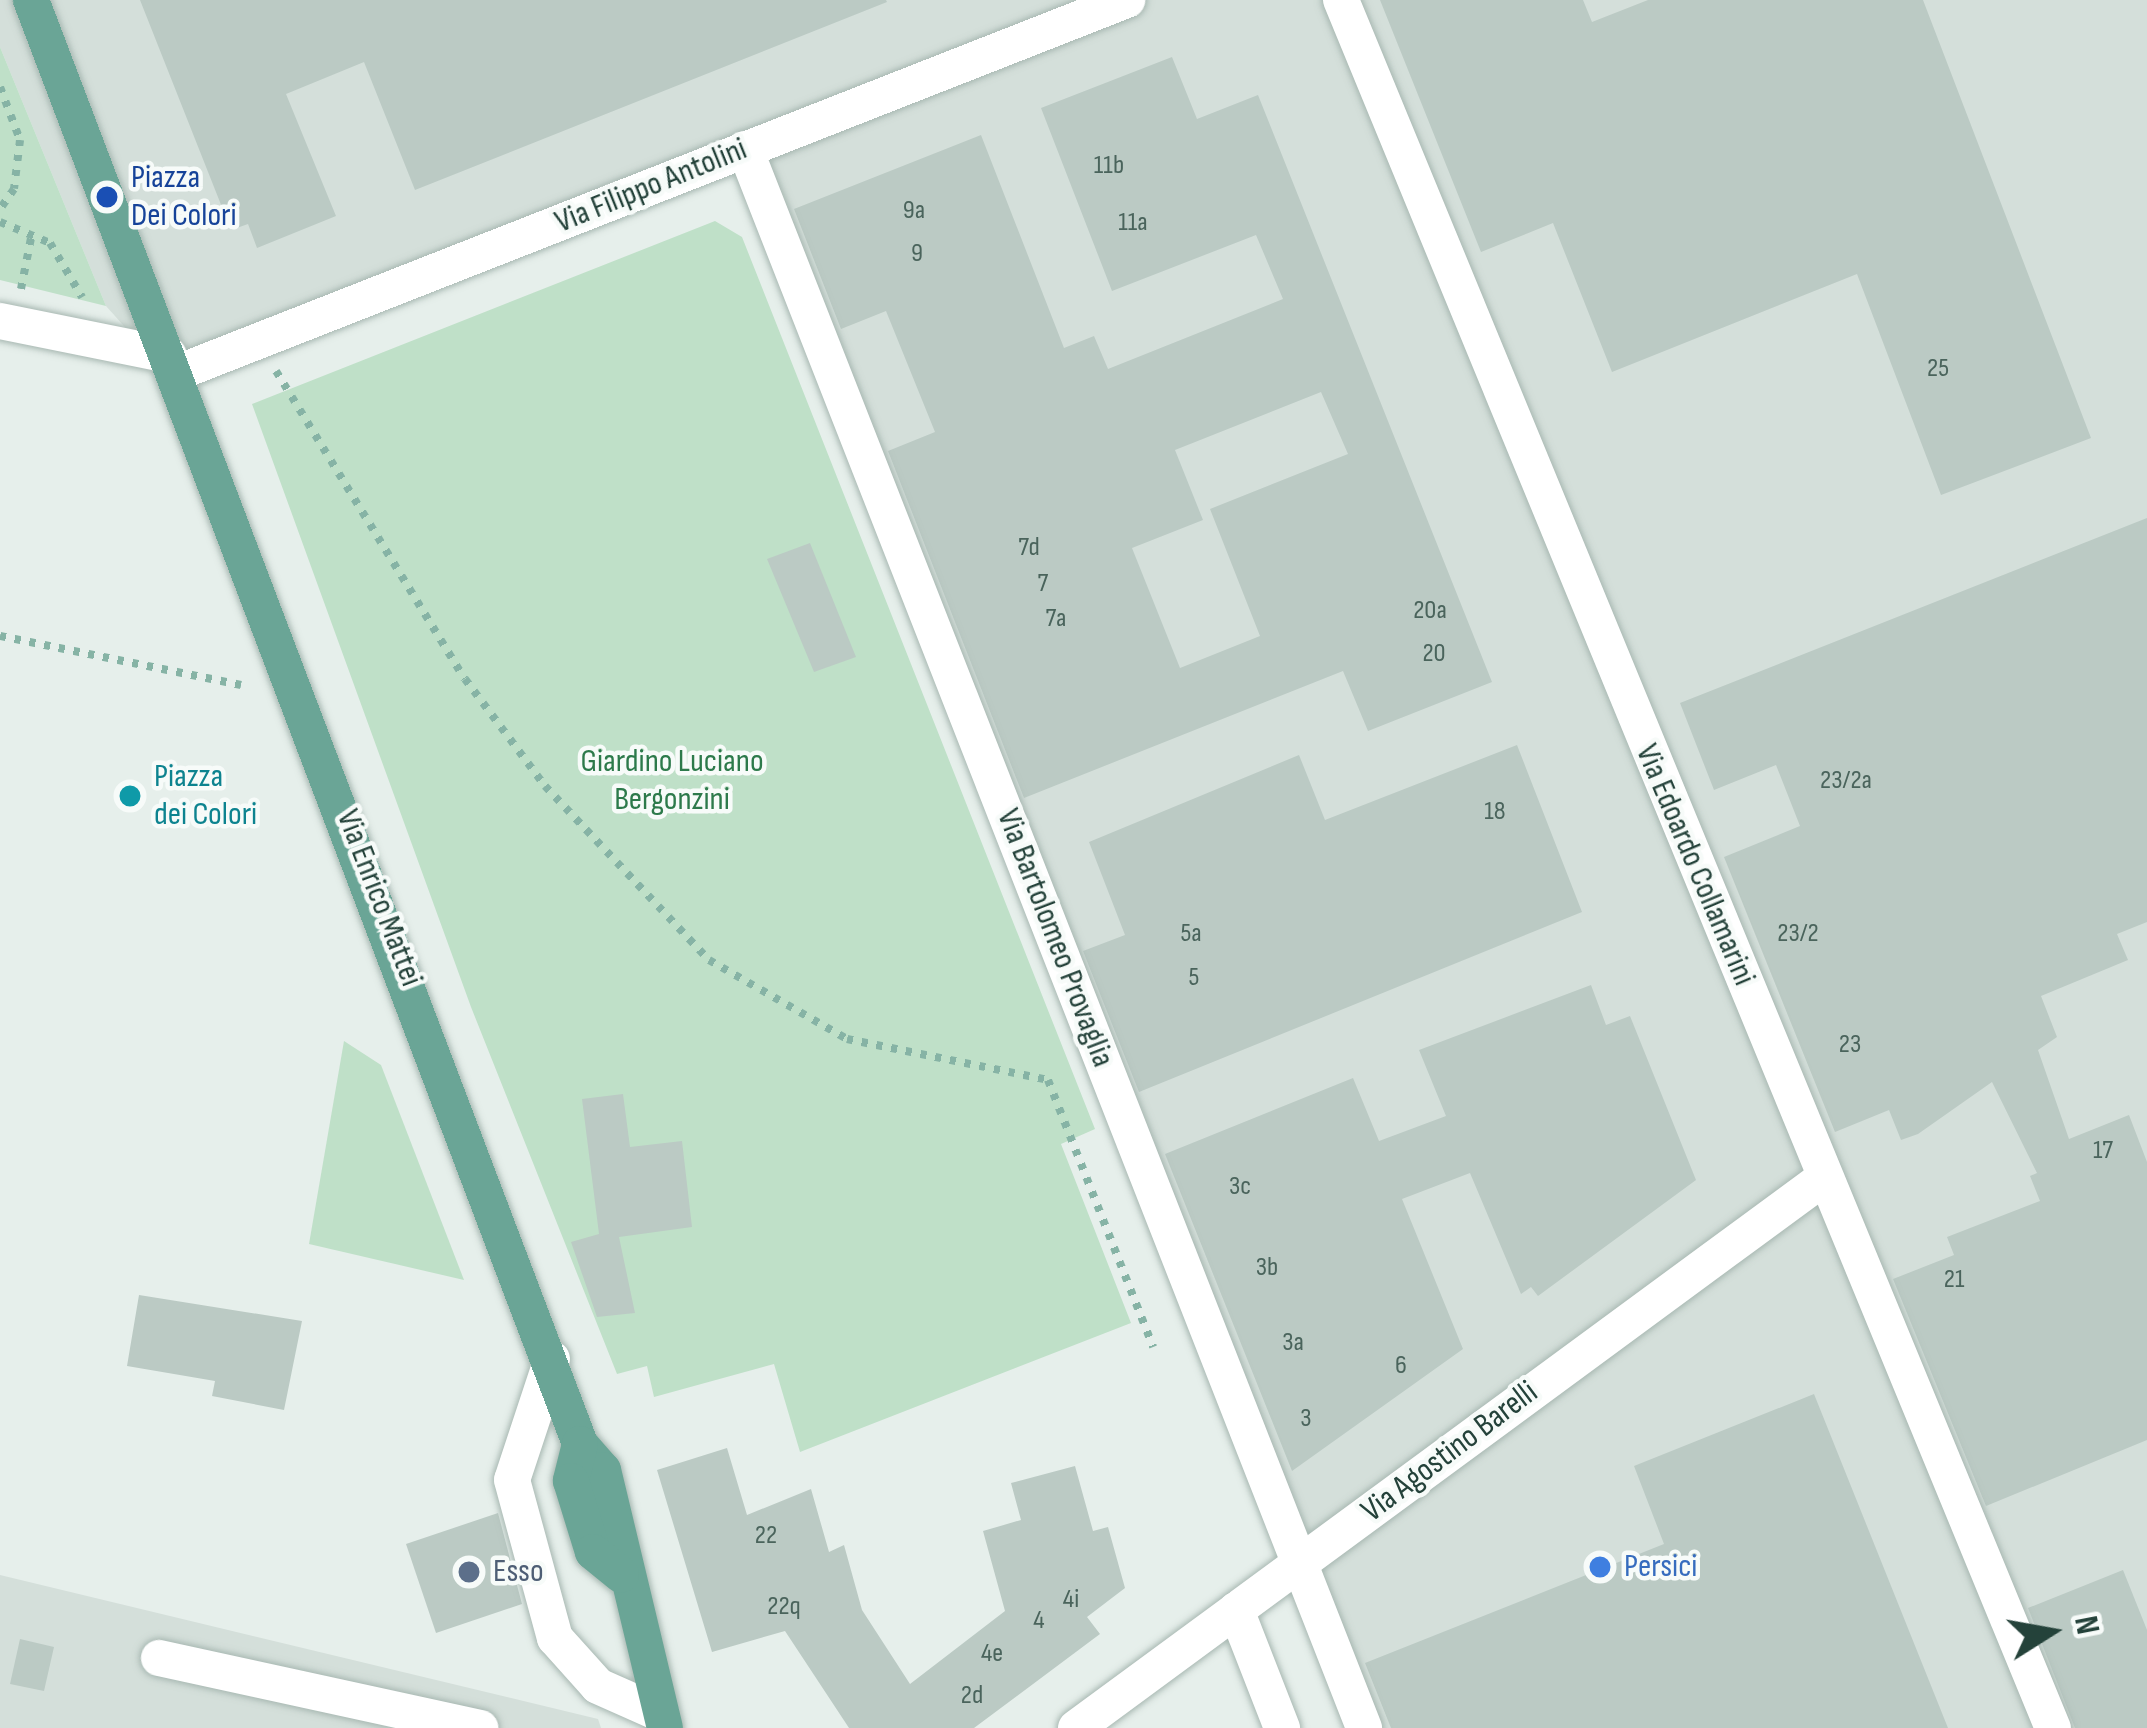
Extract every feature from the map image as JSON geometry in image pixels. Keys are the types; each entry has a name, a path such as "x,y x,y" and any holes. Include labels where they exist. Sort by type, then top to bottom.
{"main road":[{"name":"Via Enrico Mattei","path":"32,0 552,1359 580,1444 603,1470 624,1540 621,1575 663,1721"}],"street":[{"name":"Via Filippo Antolini","path":"173,364 1127,0"},
{"name":"Via Edoardo Collamarini","path":"1341,0 2053,1728"},
{"name":"Via Bartolomeo Provaglia","path":"745,149 1364,1728"},
{"path":"9,323 173,364"},
{"name":"Via Agostino Barelli","path":"1076,1728 1825,1177"},
{"path":"552,1359 512,1480 555,1638 598,1686 663,1721"},
{"path":"1236,1610 1282,1728"},
{"path":"159,1658 479,1728"}],"path":[{"path":"0,87 9,102 18,168 0,209"},
{"path":"9,102 26,96"},
{"path":"0,222 32,233 62,255 80,296 94,299"},
{"path":"9,323 32,233"},
{"path":"280,378 465,680 545,786 709,960 847,1039 1048,1080 1153,1347"},
{"path":"0,636 241,685"}],"shaded area":[{"path":"0,0 2147,0 2147,1728 1355,1728 736,155 175,383 106,306 0,47"},
{"path":"0,1575 598,1719 601,1728 0,1728"}],"green space":[{"path":"0,47 106,306 0,280"},
{"name":"Giardino Luciano Bergonzini","path":"715,221 742,237 1095,1129 1061,1144 1131,1323 800,1452 774,1364 654,1397 647,1366 617,1374 471,1007 252,404"},
{"path":"344,1041 381,1065 464,1280 309,1244"}],"building":[{"path":"140,0 887,2 415,190 364,62 286,94 336,216 257,248 248,224 231,230"},
{"path":"1380,0 1583,0 1592,22 1648,0 1923,0 2091,438 1941,495 1857,274 1612,372 1553,223 1481,252"},
{"path":"1172,57 1197,119 1258,95 1492,682 1368,731 1343,671 1024,798 888,451 935,432 886,311 841,329 794,209 981,135 1064,348 1094,336 1108,369 1283,299 1256,235 1112,291 1041,108","holes":["1321,392 1348,454 1210,509 1260,636 1180,668 1132,548 1203,520 1175,450"]},
{"path":"2147,518 2147,922 2117,934 2128,960 2041,996 2057,1037 2038,1050 2069,1139 2129,1115 2147,1162 2147,1440 1986,1506 1893,1279 1954,1255 1947,1237 2040,1201 2030,1176 2037,1173 1992,1082 1918,1134 1901,1140 1889,1110 1835,1132 1724,857 1800,826 1776,765 1714,790 1680,703"},
{"path":"810,543 856,657 814,672 767,559"},
{"path":"1517,745 1582,912 1139,1092 1083,951 1125,935 1089,842 1299,755 1325,820"},
{"path":"1591,985 1606,1025 1630,1016 1696,1180 1538,1296 1531,1287 1521,1294 1470,1173 1402,1199 1463,1349 1292,1471 1165,1154 1353,1078 1379,1141 1446,1116 1419,1050"},
{"path":"623,1094 630,1147 682,1141 692,1227 619,1237 635,1313 597,1317 571,1242 599,1234 582,1099"},
{"path":"139,1295 302,1321 284,1410 212,1396 215,1381 127,1366"},
{"path":"1814,1394 1948,1728 1391,1728 1365,1663 1664,1544 1634,1466"},
{"path":"727,1448 747,1515 811,1489 829,1552 844,1545 862,1610 910,1684 1005,1611 983,1531 1021,1520 1011,1483 1075,1466 1093,1531 1108,1527 1125,1588 1087,1617 1100,1634 974,1728 849,1728 785,1631 712,1652 657,1470"},
{"name":"Esso","path":"498,1513 522,1604 436,1633 406,1544"},
{"path":"2123,1570 2147,1630 2147,1728 2075,1728 2028,1608"},
{"path":"20,1639 54,1647 44,1691 10,1684"}],"place":[{"name":"Piazza Dei Colori","path":"107,197"},
{"name":"Piazza dei Colori","path":"130,796"},
{"name":"Persici","path":"1600,1567"},
{"name":"Esso","path":"469,1572"}]}
